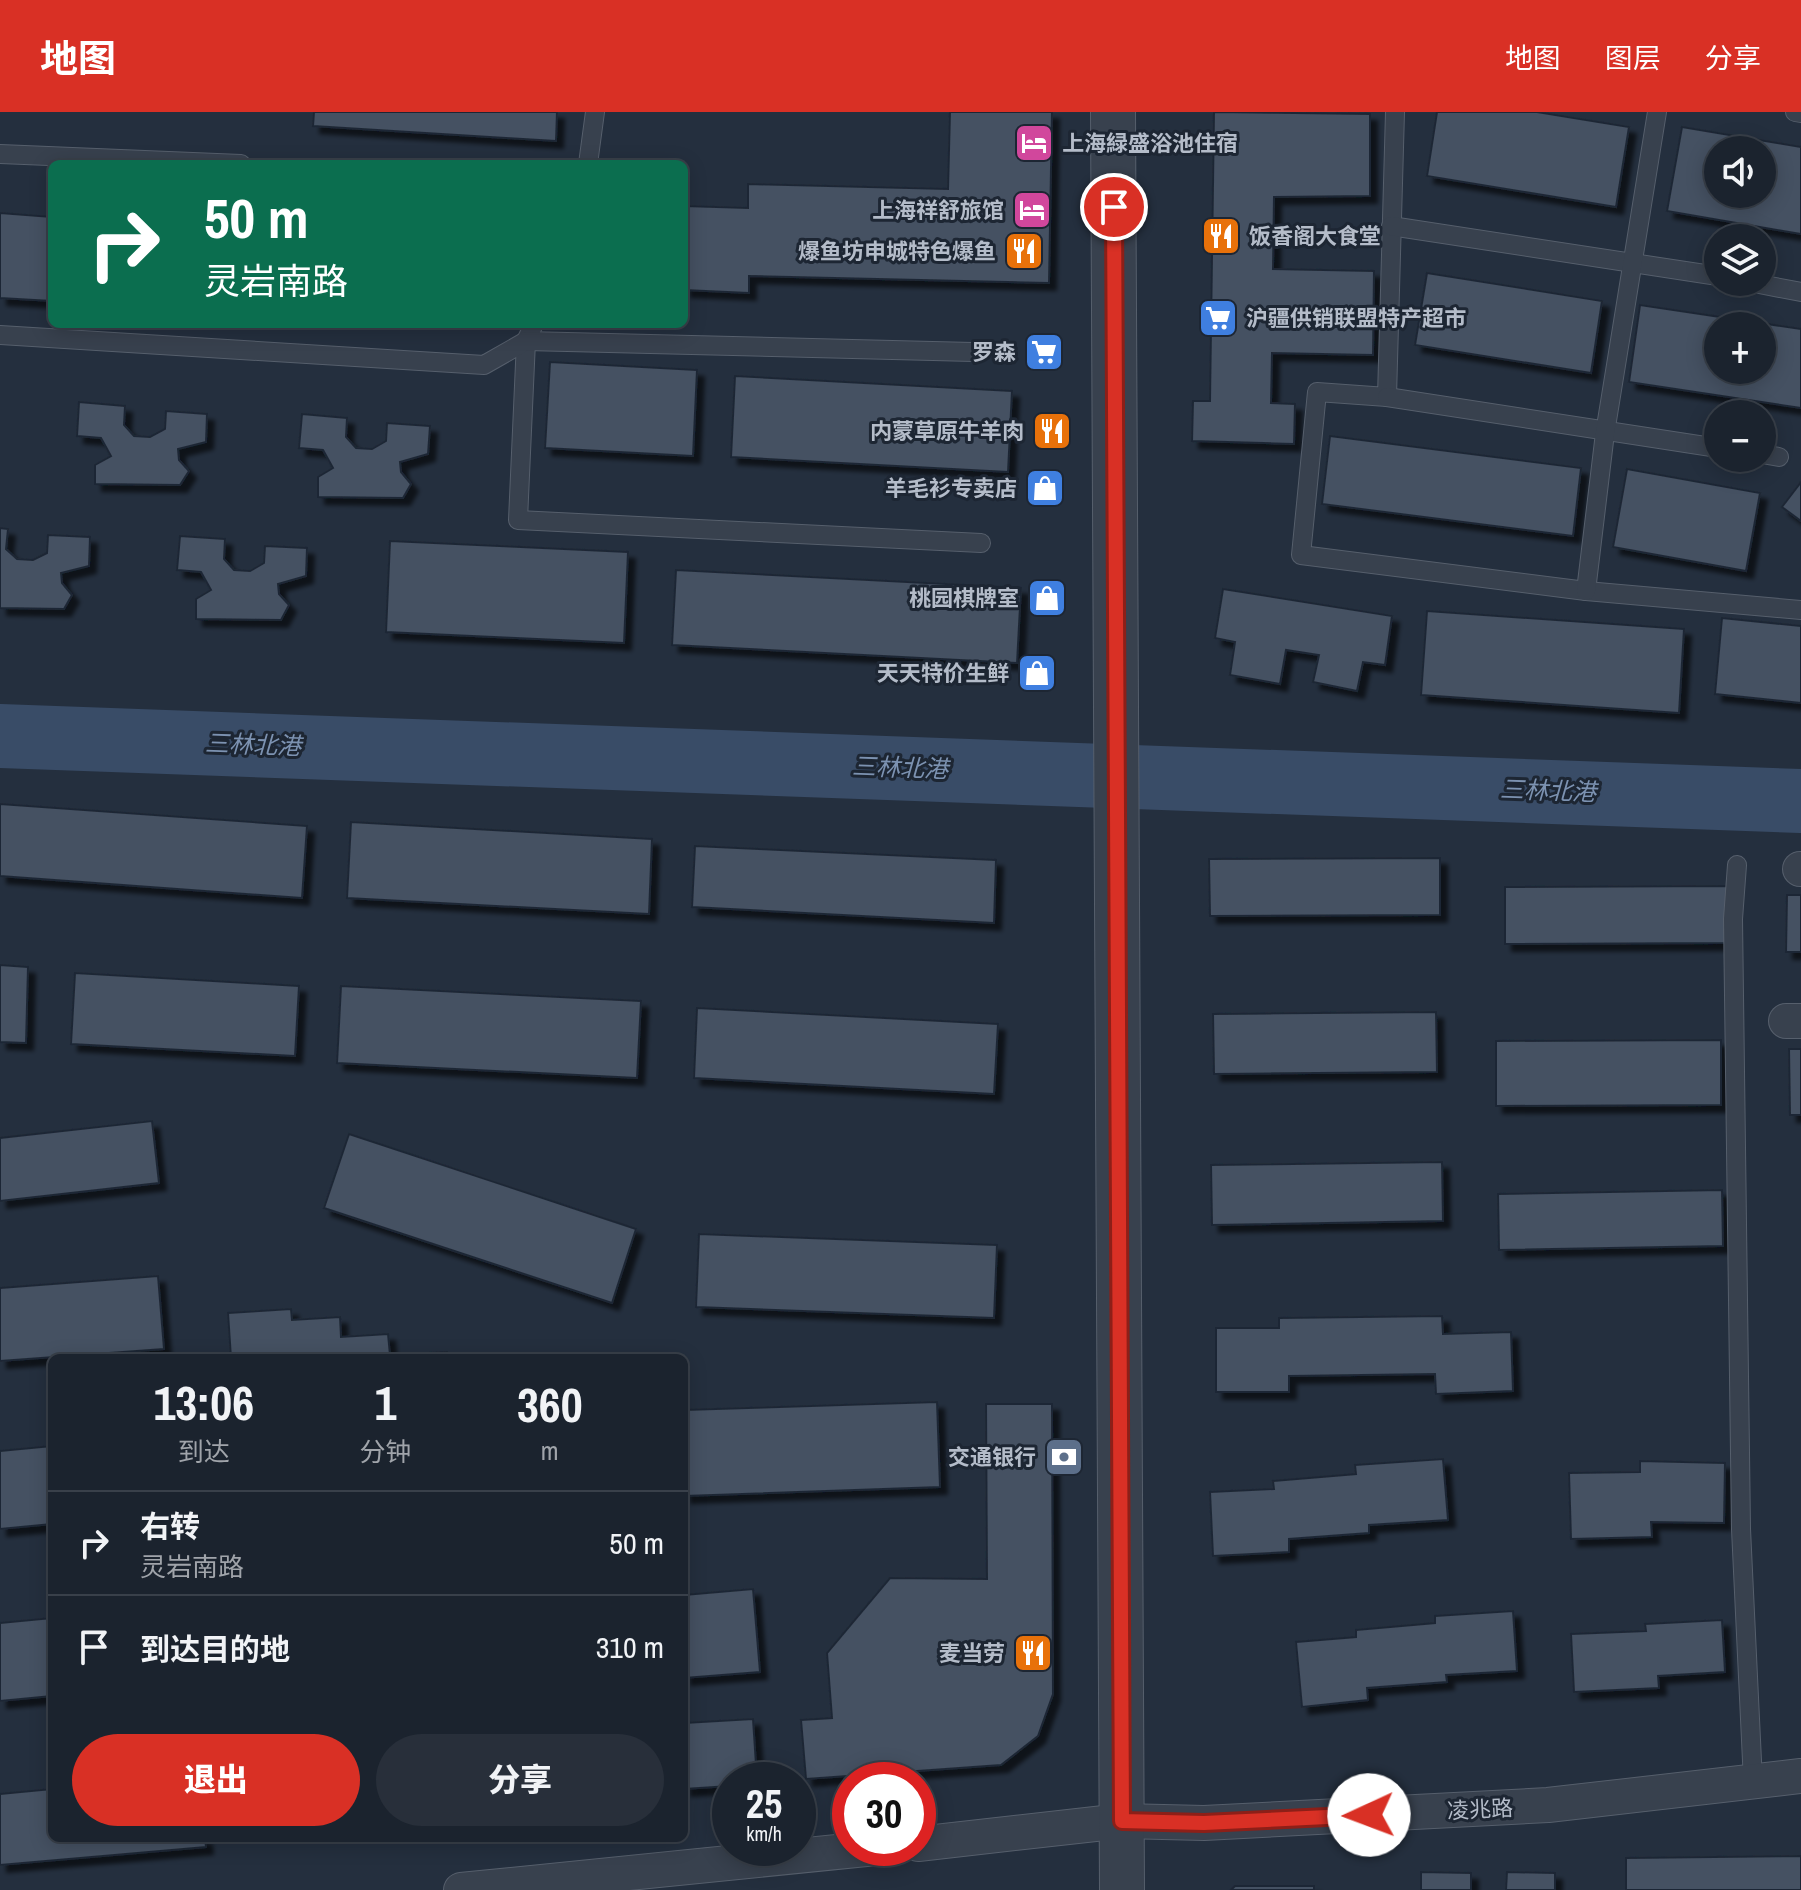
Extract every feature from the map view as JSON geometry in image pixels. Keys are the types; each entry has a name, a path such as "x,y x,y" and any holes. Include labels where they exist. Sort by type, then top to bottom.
{"street":[{"path":"1113,112 1122,1890"},
{"name":"凌兆路","path":"936,1842 1122,1821 1204,1823 1548,1805 1801,1776"},
{"path":"461,1890 832,1852"}],"lane":[{"path":"589,160 595,112"},
{"path":"1387,397 1395,112"},
{"path":"1586,591 1605,433 1657,112"},
{"path":"0,154 145,160"},
{"path":"1391,226 1634,260 1704,273"},
{"path":"1776,287 1801,292"},
{"path":"530,332 518,520 981,543"},
{"path":"0,335 484,365 530,332 973,352"},
{"path":"1704,446 1387,397 1317,392 1301,555 1586,591 1801,610"},
{"path":"1737,865 1733,919 1741,1529 1753,1782"}],"building":[{"path":"314,112 557,112 556,141 313,126"},
{"path":"950,112 1052,112 1049,283 749,276 749,293 688,290 688,206 748,208 748,184 948,189"},
{"path":"1214,112 1370,114 1370,196 1274,197 1273,269 1374,271 1373,355 1272,353 1271,403 1295,404 1294,444 1192,441 1193,401 1210,401"},
{"path":"1437,112 1537,112 1629,127 1616,207 1427,176"},
{"path":"1682,127 1736,136 1704,136 1704,208 1776,208 1776,143 1801,147 1801,234 1776,230 1776,224 1743,224 1667,211"},
{"path":"0,213 48,217 48,301 0,298"},
{"path":"1427,273 1602,301 1591,373 1415,345"},
{"path":"1640,305 1704,315 1704,384 1776,384 1776,325 1801,329 1801,408 1776,404 1776,400 1748,400 1629,382"},
{"path":"550,362 697,370 693,456 545,448"},
{"path":"735,376 1012,391 1008,472 731,457"},
{"path":"79,402 125,406 124,425 134,436 150,437 165,429 166,411 207,414 206,442 178,449 179,460 189,471 180,485 95,484 95,465 111,456 101,438 77,436"},
{"path":"302,414 347,418 346,437 356,448 372,449 386,441 387,423 430,426 428,454 400,462 401,472 411,484 403,498 318,497 318,477 333,468 323,450 299,448"},
{"path":"1330,436 1581,468 1573,536 1322,504"},
{"path":"1627,469 1760,493 1746,571 1613,547"},
{"path":"1801,482 1801,521 1782,507"},
{"path":"0,528 8,529 6,549 17,559 33,560 47,553 48,535 90,537 89,566 61,573 62,583 72,595 64,609 0,608"},
{"path":"180,536 225,539 224,559 234,570 250,571 264,563 265,546 307,548 306,576 278,584 279,594 289,605 281,620 196,619 196,599 211,590 201,572 177,570"},
{"path":"390,541 628,552 624,643 386,632"},
{"path":"676,570 1021,588 1017,663 672,645"},
{"path":"1223,589 1392,616 1385,665 1363,662 1357,691 1313,682 1319,655 1286,650 1280,684 1230,675 1235,642 1215,638"},
{"path":"1427,611 1684,629 1679,713 1421,695"},
{"path":"1722,618 1801,626 1801,703 1715,694"},
{"path":"0,804 307,826 302,898 0,876"},
{"path":"351,822 652,839 649,914 347,898"},
{"path":"695,846 996,860 994,923 692,907"},
{"path":"1440,858 1440,915 1210,916 1209,859"},
{"path":"1728,886 1728,943 1505,944 1505,887"},
{"path":"1787,895 1801,895 1801,952 1786,952"},
{"path":"0,965 28,967 26,1043 0,1042"},
{"path":"75,973 299,986 295,1056 71,1044"},
{"path":"341,986 641,1001 637,1078 337,1063"},
{"path":"697,1008 998,1024 994,1094 694,1078"},
{"path":"1436,1012 1437,1072 1214,1074 1213,1014"},
{"path":"1721,1040 1721,1105 1496,1106 1496,1041"},
{"path":"1789,1049 1801,1049 1801,1115 1790,1115"},
{"path":"152,1121 159,1183 0,1201 0,1138"},
{"path":"349,1134 636,1229 612,1303 324,1208"},
{"path":"1442,1162 1443,1221 1212,1225 1211,1165"},
{"path":"1722,1190 1723,1246 1499,1250 1498,1194"},
{"path":"699,1234 997,1245 994,1318 696,1307"},
{"path":"158,1276 164,1349 48,1354 48,1357 0,1361 0,1288"},
{"path":"291,1309 292,1320 340,1317 341,1337 388,1334 390,1354 231,1354 228,1313"},
{"path":"1442,1316 1443,1334 1511,1332 1513,1391 1436,1394 1435,1374 1289,1376 1289,1392 1216,1392 1216,1328 1279,1328 1279,1318"},
{"path":"937,1402 940,1487 688,1496 688,1410"},
{"path":"986,1404 1052,1404 1053,1694 1038,1736 1001,1765 936,1770 936,1762 832,1762 832,1777 816,1778 816,1762 805,1762 801,1720 832,1718 827,1653 890,1578 987,1579"},
{"path":"48,1446 48,1524 0,1529 0,1451"},
{"path":"1443,1459 1448,1520 1369,1525 1369,1533 1289,1539 1289,1552 1213,1556 1210,1492 1274,1489 1273,1481 1356,1474 1355,1465"},
{"path":"1640,1461 1725,1463 1724,1523 1651,1522 1652,1537 1571,1539 1569,1473 1640,1472"},
{"path":"753,1589 760,1672 688,1678 688,1595"},
{"path":"1513,1611 1517,1671 1446,1675 1447,1682 1367,1688 1368,1700 1302,1707 1296,1642 1356,1637 1356,1630 1435,1623 1435,1616"},
{"path":"48,1618 48,1696 0,1701 0,1623"},
{"path":"1722,1620 1725,1672 1658,1676 1659,1688 1574,1692 1571,1634 1646,1631 1645,1624"},
{"path":"753,1719 756,1762 712,1762 712,1787 688,1789 688,1723"},
{"path":"48,1789 48,1842 205,1842 206,1847 0,1865 0,1794"},
{"path":"1801,1856 1801,1890 1626,1890 1626,1858"},
{"path":"1421,1872 1471,1873 1471,1890 1421,1890"},
{"path":"1507,1872 1555,1873 1555,1890 1506,1890"},
{"path":"1235,1886 1314,1886 1314,1890 1231,1890"}],"waterway":[{"name":"三林北港","path":"0,736 1801,801"}],"place":[{"name":"上海緑盛浴池住宿","path":"1034,143"},
{"name":"上海祥舒旅馆","path":"1032,210"},
{"name":"饭香阁大食堂","path":"1221,236"},
{"name":"爆鱼坊申城特色爆鱼","path":"1024,251"},
{"name":"沪疆供销联盟特产超市","path":"1218,318"},
{"name":"罗森","path":"1044,352"},
{"name":"内蒙草原牛羊肉","path":"1052,431"},
{"name":"羊毛衫专卖店","path":"1045,488"},
{"name":"桃园棋牌室","path":"1047,598"},
{"name":"天天特价生鲜","path":"1037,673"},
{"name":"交通银行","path":"1064,1457"},
{"name":"麦当劳","path":"1033,1653"}],"route":[{"path":"1114,207 1122,1821 1204,1823 1369,1815"}]}
